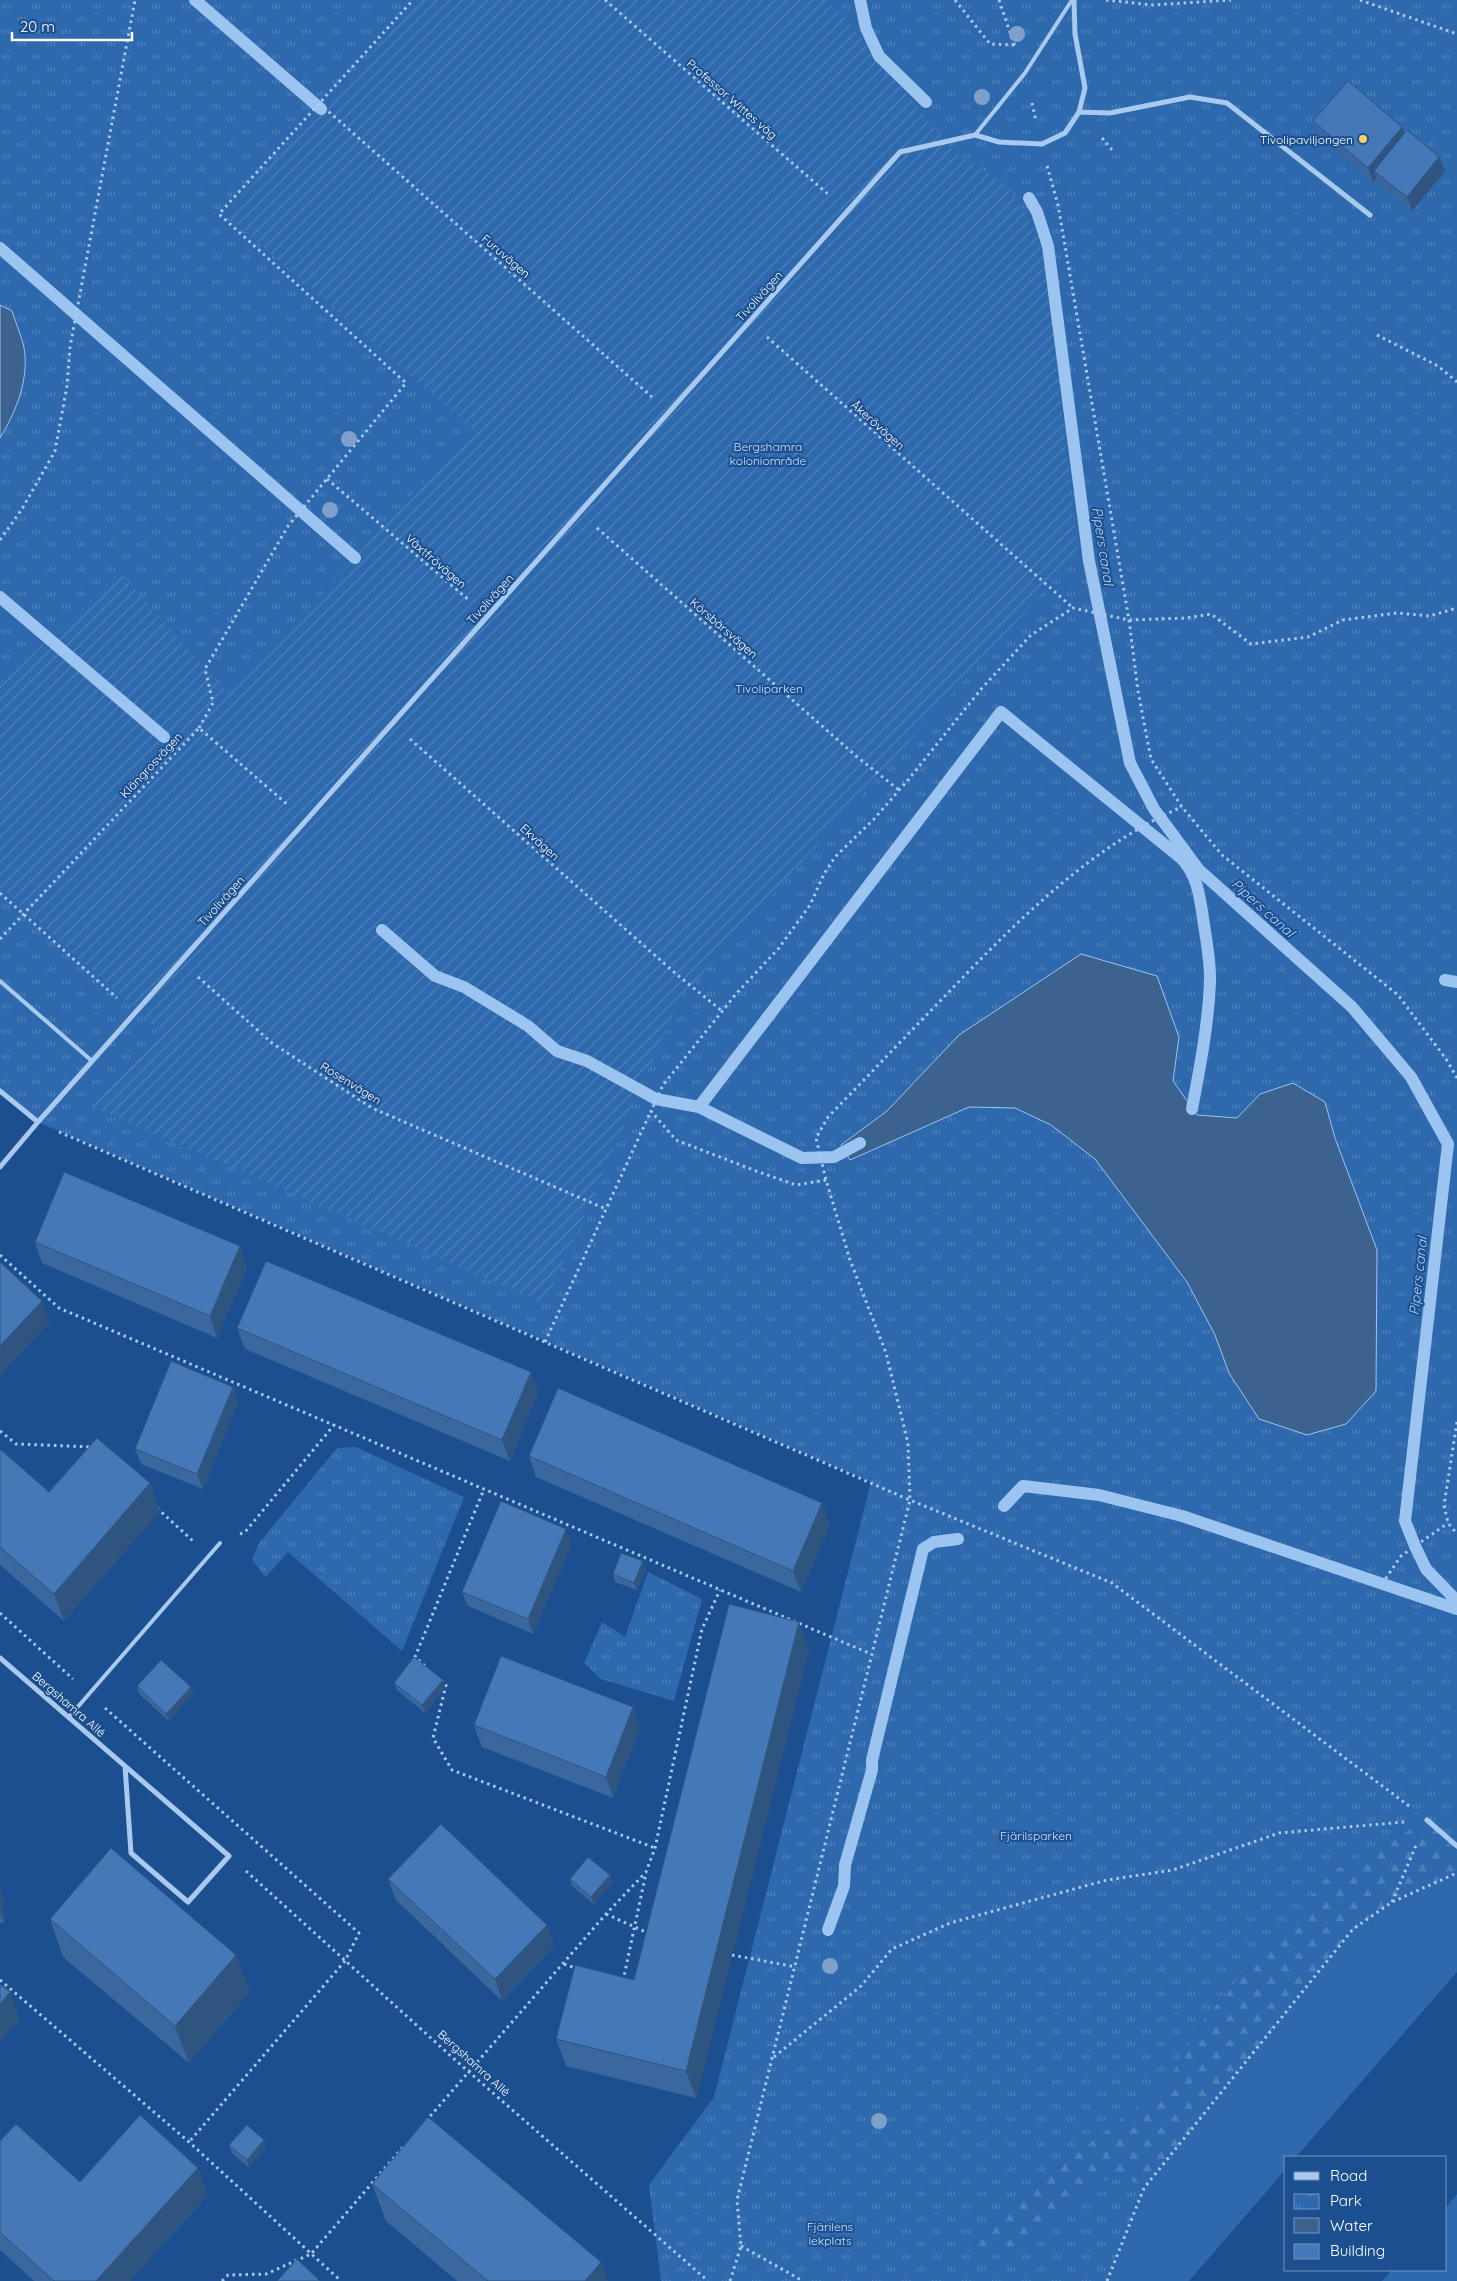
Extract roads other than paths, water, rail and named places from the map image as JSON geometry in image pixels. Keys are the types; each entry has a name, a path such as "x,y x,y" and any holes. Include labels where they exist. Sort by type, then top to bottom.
{"street":[{"path":"1073,0 1075,34 1085,88 1080,112 1110,113 1190,97 1227,103 1370,214"},
{"name":"Tivolivägen","path":"0,1168 92,1061 900,152 975,135 999,142 1042,144 1065,133 1080,112"},
{"path":"0,1090 38,1122"},
{"name":"Bergshamra Allé","path":"0,1658 69,1716 229,1856 188,1902 131,1852 125,1766"},
{"path":"1427,1820 1457,1846"}],"lane":[{"path":"975,135 1025,73 1073,0"},
{"path":"0,982 92,1061"},
{"path":"69,1716 220,1544"}],"water":[{"path":"0,305 12,311 23,344 25,366 19,398 11,419 0,438"},
{"path":"1081,954 1157,976 1179,1037 1173,1081 1197,1115 1237,1118 1260,1094 1293,1083 1325,1102 1335,1138 1377,1250 1376,1391 1346,1424 1307,1435 1259,1419 1229,1373 1215,1335 1187,1282 1095,1159 1051,1125 1015,1108 969,1107 850,1160 841,1145 887,1111 959,1035"}],"waterway":[{"path":"195,0 321,109"},
{"name":"Pipers canal","path":"860,0 866,28 879,56 926,102"},
{"name":"Pipers canal","path":"1029,198 1037,212 1048,246 1089,561 1130,763 1154,809 1199,870 1352,1007 1411,1077 1448,1144 1405,1521 1426,1569 1457,1601"},
{"path":"0,248 355,558"},
{"path":"0,597 164,737"},
{"path":"699,1107 1001,712 1181,858 1191,871 1201,902 1210,975 1206,1031 1192,1109"},
{"path":"382,930 435,976 464,987 528,1026 557,1051 587,1061 656,1099 699,1107 802,1158 834,1157 860,1143"},
{"path":"1445,980 1457,982"},
{"path":"1004,1506 1023,1486 1099,1495 1182,1516 1457,1609"},
{"path":"828,1930 844,1886 845,1865 872,1770 872,1760 923,1549 934,1542 958,1539"}],"place":[{"name":"Tivolipaviljongen","path":"1363,139"}],"park label":[{"name":"Bergshamra koloniområde","path":"768,453"},
{"name":"Tivoliparken","path":"769,688"},
{"name":"Fjärilsparken","path":"1036,1835"},
{"name":"Fjärilens lekplats","path":"830,2233"}]}
